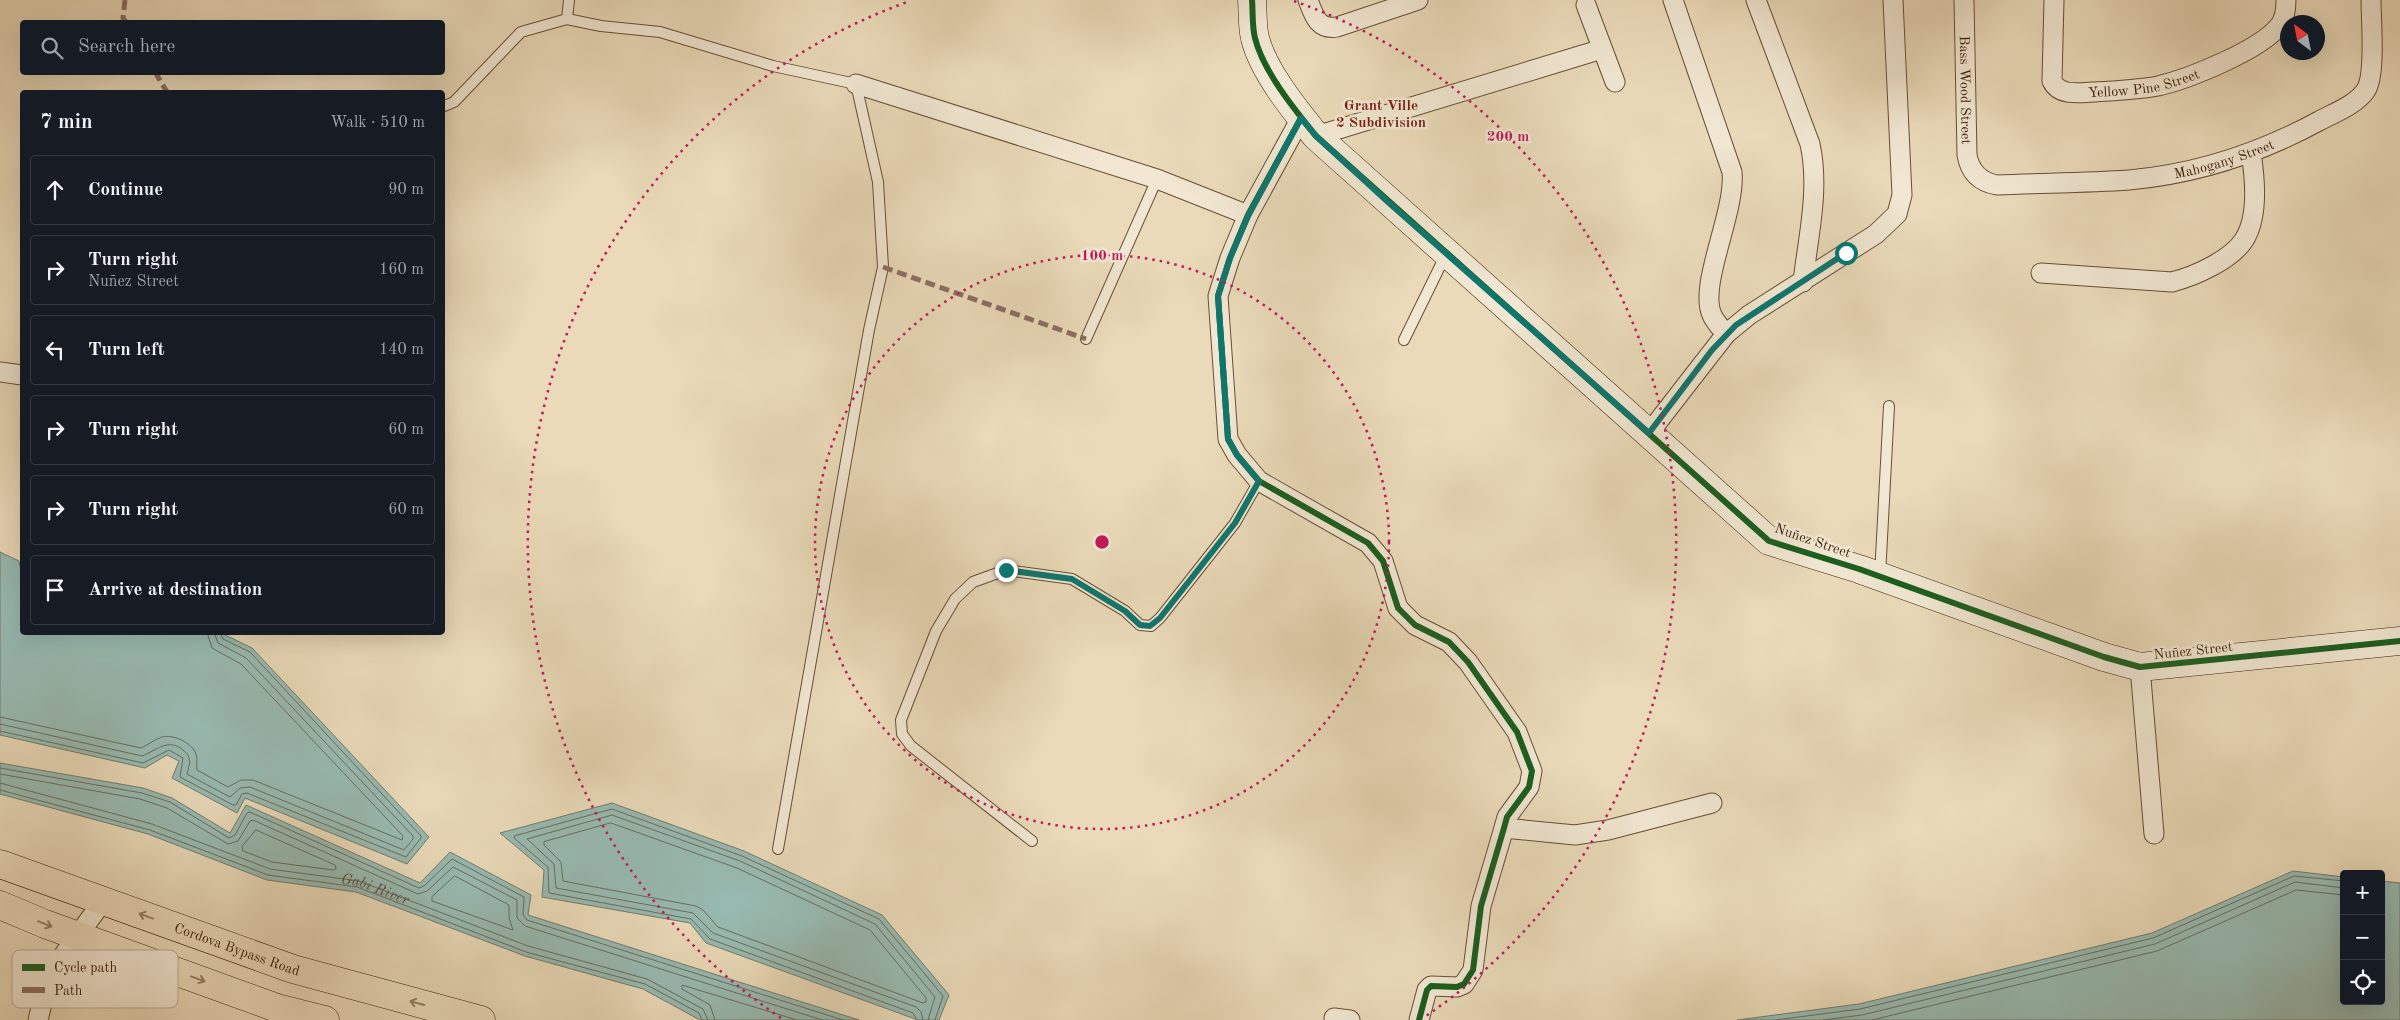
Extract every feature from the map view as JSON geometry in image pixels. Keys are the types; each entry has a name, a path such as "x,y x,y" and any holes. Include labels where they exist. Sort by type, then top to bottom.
{"main road":[{"name":"Cordova Bypass Road","path":"0,864 293,970 481,1020"},
{"path":"0,905 116,950"},
{"path":"178,972 277,1008 325,1020"}],"street":[{"name":"Nuñez Street","path":"1252,0 1255,38 1267,67 1309,127 1446,254 1769,541 1880,577 2104,657 2140,667 2400,641"},
{"path":"1308,0 1319,23 1328,28 1337,27 1376,7 1418,0"},
{"path":"1673,0 1732,172 1733,191 1708,296 1712,315 1726,334"},
{"path":"1756,0 1810,144 1813,158 1815,180 1803,282"},
{"path":"1649,433 1726,334 1749,315 1876,234 1897,214 1902,195 1893,0"},
{"name":"Bass Wood Street","path":"1964,0 1967,155 1977,177"},
{"name":"Yellow Pine Street","path":"2054,0 2052,81 2061,91 2081,93 2158,86 2180,79 2232,57 2254,46 2277,29 2284,19 2286,0"},
{"name":"Mahogany Street","path":"1977,177 1997,185 2130,180 2189,170 2251,153 2342,109 2360,97 2366,90 2371,73 2371,0"},
{"path":"1586,5 1615,82"},
{"path":"1419,1020 1427,990 1431,986 1457,987 1464,984 1472,970 1481,906 1507,818 1529,787 1532,771 1518,732 1468,662 1449,642 1415,625 1398,608 1383,561 1368,543 1259,481 1237,455 1228,439 1218,296 1230,258 1248,216 1309,127 1602,49"},
{"path":"856,84 1157,179 1248,216"},
{"path":"2041,272 2172,282 2188,278 2214,265 2240,246 2249,229 2255,187 2251,153"},
{"path":"0,372 20,375"},
{"path":"2140,667 2154,834"},
{"path":"1504,828 1575,835 1608,830 1712,803"},
{"path":"67,950 103,901"}],"lane":[{"path":"566,19 569,0"},
{"path":"445,106 454,102 521,32 566,19 601,26 660,32 773,66 856,84 878,182 883,267 869,330 778,849"},
{"path":"1086,338 1157,179"},
{"path":"1404,340 1446,254"},
{"path":"1880,577 1889,406"},
{"path":"1032,841 911,746 902,734 900,720 936,631 955,599 972,582 1006,570 1016,571 1072,579 1125,611 1140,625 1150,626 1160,618 1235,523 1259,481"}],"water":[{"path":"0,552 19,561 20,635 225,635 252,648 429,837 407,864 245,798 237,813 172,778 179,761 167,755 145,768 0,735"},
{"name":"Gabi River","path":"0,763 143,788 172,798 230,833 246,805 420,883 450,852 531,895 528,915 859,1020 700,1020 643,989 525,956 356,892 267,880 148,834 0,794"},
{"path":"612,803 744,851 882,915 949,995 939,1020 918,1020 706,943 690,923 542,897 544,870 500,833"},
{"path":"2293,871 2340,877 2340,1005 2385,1005 2385,881 2400,883 2400,1020 1737,1020 1859,1004 2152,933"}],"marked path":[{"path":"124,20 123,18 125,0"},
{"path":"157,75 166,90"},
{"path":"883,267 1086,339"}],"cycle path":[{"path":"1252,0 1254,34 1265,64 1281,90 1316,136 1769,541 1859,569 2104,657 2140,667 2400,641"},
{"path":"1301,118 1248,215 1230,258 1218,296 1228,439 1237,455 1259,481 1368,543 1383,561 1398,608 1415,625 1449,642 1468,662 1517,732 1532,771 1529,787 1507,817 1481,906 1473,970 1464,984 1457,987 1431,986 1427,990 1419,1020"}],"district":[{"name":"Grant Ville 2 Subdivision","path":"1381,114"}],"route":[{"path":"1006,570 1072,579 1125,611 1140,625 1150,626 1160,618 1235,523 1259,481 1237,455 1228,439 1218,296 1230,258 1248,216 1301,118 1316,136 1388,202 1649,433 1696,370 1726,334 1749,315 1846,253"}]}
